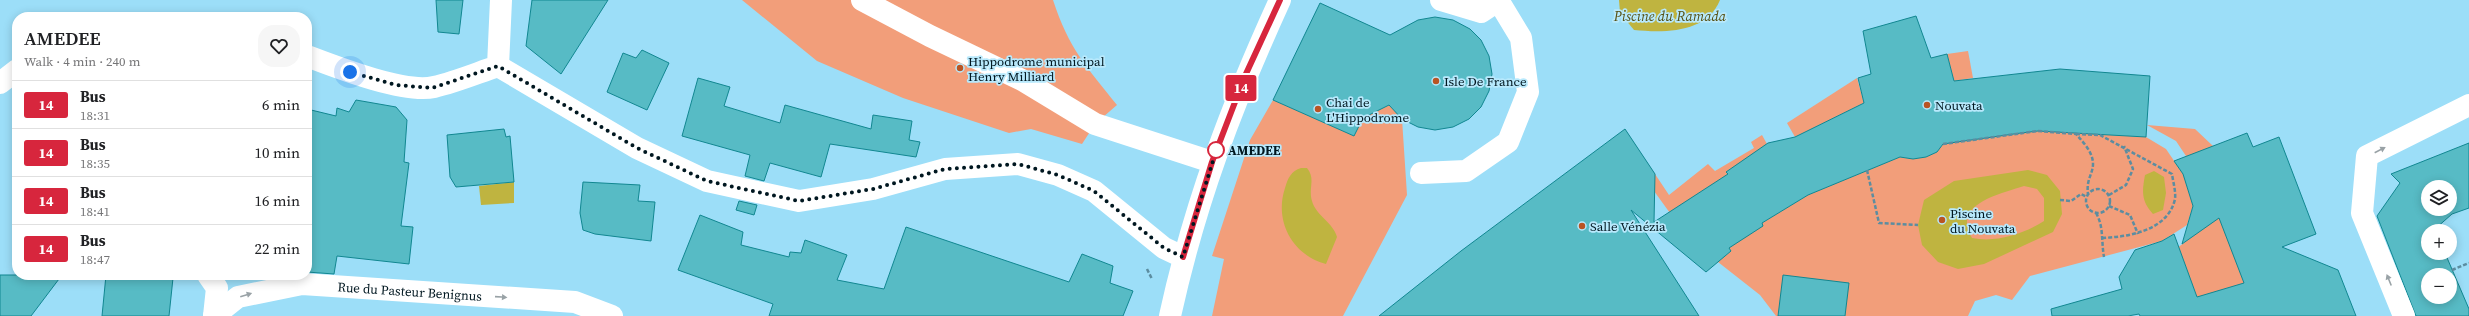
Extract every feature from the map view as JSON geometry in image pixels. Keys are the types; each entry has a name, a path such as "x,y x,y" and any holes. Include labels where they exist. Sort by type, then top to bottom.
{"street":[{"path":"498,66 501,0"},
{"path":"862,0 930,36 1024,81 1095,124 1212,162"},
{"path":"1170,316 1183,257 1212,162 1245,76 1280,0"},
{"path":"1421,173 1466,171 1508,142 1528,92 1521,38 1498,0 1481,12 1441,0"},
{"path":"312,58 335,67 396,85 432,88 498,66 637,148 707,181 799,201 873,189 945,169 1018,164 1058,175 1094,191 1164,248 1183,257"},
{"path":"0,83 12,74"},
{"path":"2404,316 2362,213 2367,156 2469,105"},
{"path":"211,280 217,288 214,316"},
{"name":"Rue du Pasteur Benignus","path":"214,316 238,297 302,284 576,302 612,316"}],"path":[{"path":"1943,144 2032,132 2100,135 2124,146 2172,174 2175,198 2166,217 2138,234 2101,238"},
{"path":"2076,134 2088,148 2093,164 2087,183 2087,206 2096,213 2102,224 2101,238 2104,257"},
{"path":"2109,195 2126,185 2133,168 2124,146"},
{"path":"1867,170 1878,223 1918,225"},
{"path":"2088,194 2099,189 2109,195"},
{"path":"2060,200 2071,201 2080,194 2087,198"},
{"path":"2096,213 2104,212 2109,206 2109,195"},
{"path":"2109,206 2130,215 2138,234"},
{"path":"2457,268 2469,263"}],"shaded area":[{"name":"Hippodrome municipal Henry Milliard","path":"742,0 1053,0 1065,32 1079,56 1117,105 1095,124 1082,144 1031,129 1009,133 903,98 817,61"},
{"path":"1968,51 1973,78 1954,81 1947,54"},
{"path":"1857,78 1864,103 1795,137 1787,123"},
{"path":"1273,100 1354,136 1363,118 1389,105 1402,119 1407,195 1343,316 1212,316 1224,259 1212,256 1250,140"},
{"path":"2147,125 2195,129 2213,146 2263,316 2197,297 2183,259 2172,252 2198,232 2206,207 2192,165 2176,141"},
{"path":"2038,131 2146,137 2166,149 2183,174 2193,206 2187,225 2162,241 2030,276 2012,300 1996,295 1975,301 1968,316 1776,316 1760,295 1718,262 1731,251 1729,248 1762,223 1808,195 1900,157 1913,159 1926,157 1937,152 1943,144"},
{"path":"1762,135 1767,144 1727,173 1728,174 1675,220 1654,191 1655,174 1669,195 1708,164 1715,171 1754,148 1751,142"}],"water":[{"name":"Piscine du Ramada","path":"1619,0 1720,0 1714,11 1695,25 1671,31 1646,31 1634,30 1620,13"},
{"path":"1301,168 1307,168 1310,172 1311,196 1314,206 1332,227 1337,237 1326,264 1314,260 1295,245 1284,224 1282,200 1287,181 1290,175"},
{"name":"Piscine du Nouvata","path":"2028,170 2047,175 2060,191 2062,214 2053,232 1984,264 1958,269 1938,262 1922,245 1918,225 1924,200 1954,181","holes":["2024,186 2037,189 2044,198 2044,221 2028,230 2010,236 1991,239 1972,238 1967,226 1968,217 1973,209 1981,202"]},
{"path":"2154,171 2164,177 2166,193 2163,210 2153,214 2144,200 2143,186 2145,175"},
{"path":"514,182 514,203 481,205 479,186"}],"building":[{"path":"436,0 463,0 459,34 438,32"},
{"path":"532,0 608,0 561,74 526,46"},
{"path":"1320,3 1390,35 1418,20 1435,17 1453,20 1470,29 1481,40 1489,56 1492,74 1489,91 1481,107 1469,119 1453,127 1435,130 1418,127 1402,119 1389,105 1363,118 1354,136 1273,100"},
{"path":"1916,16 1931,58 1947,54 1954,81 2060,69 2150,76 2146,137 2038,131 1943,144 1937,152 1926,157 1913,159 1900,157 1808,195 1762,223 1763,226 1729,248 1731,251 1706,272 1631,210 1699,316 1379,316 1461,251 1625,129 1655,174 1654,222 1728,174 1726,172 1768,143 1795,137 1864,103 1858,78 1871,74 1863,31"},
{"path":"642,50 669,63 647,110 607,92 623,53 636,58"},
{"path":"698,78 730,87 724,106 780,123 785,105 871,129 873,115 912,121 909,140 920,142 916,157 830,144 821,177 770,163 764,181 745,176 750,155 682,136"},
{"path":"356,100 396,107 407,120 404,162 409,163 401,226 413,227 409,264 337,256 334,274 312,272 312,110 336,116 337,108 349,112"},
{"path":"504,129 506,137 510,136 514,182 456,187 450,177 447,135"},
{"path":"2247,133 2253,147 2279,137 2316,234 2282,247 2338,270 2356,316 2140,316 2139,314 2128,316 2052,316 2051,309 2122,289 2119,277 2135,250 2162,241 2174,234 2197,297 2244,283 2219,218 2182,244 2193,206 2183,174 2174,161"},
{"path":"2469,143 2469,208 2457,212 2457,180 2421,180 2421,216 2450,216 2441,224 2421,224 2421,260 2448,260 2451,268 2421,268 2421,304 2457,304 2457,281 2469,309 2469,316 2416,316 2377,216 2400,183 2391,174"},
{"path":"583,182 640,185 638,201 655,202 651,241 595,234 583,230 580,213"},
{"path":"739,201 757,205 754,215 736,210"},
{"path":"700,215 743,232 741,245 789,257 790,252 801,253 805,240 847,255 837,280 884,289 906,227 1069,282 1082,254 1113,266 1110,283 1133,291 1123,316 769,316 773,304 678,270"},
{"path":"0,275 12,275 12,280 58,280 31,316 0,316"},
{"path":"1783,275 1849,283 1845,316 1778,316"},
{"path":"106,280 173,280 169,316 102,316"}],"bus line":[{"name":"14","path":"1183,257 1212,162 1245,76 1280,0"}],"place":[{"name":"Hippodrome municipal Henry Milliard","path":"960,68"},
{"name":"Isle De France","path":"1436,81"},
{"name":"Nouvata","path":"1927,105"},
{"name":"Chai de L'Hippodrome","path":"1318,109"},
{"name":"AMEDEE","path":"1216,150"},
{"name":"Piscine du Nouvata","path":"1942,220"},
{"name":"Salle Vénézia","path":"1582,226"}],"route":[{"path":"350,72 396,85 432,88 498,66 637,148 707,181 799,201 873,189 945,169 1018,164 1058,175 1094,191 1164,248 1183,257 1217,148 1216,150"}]}
